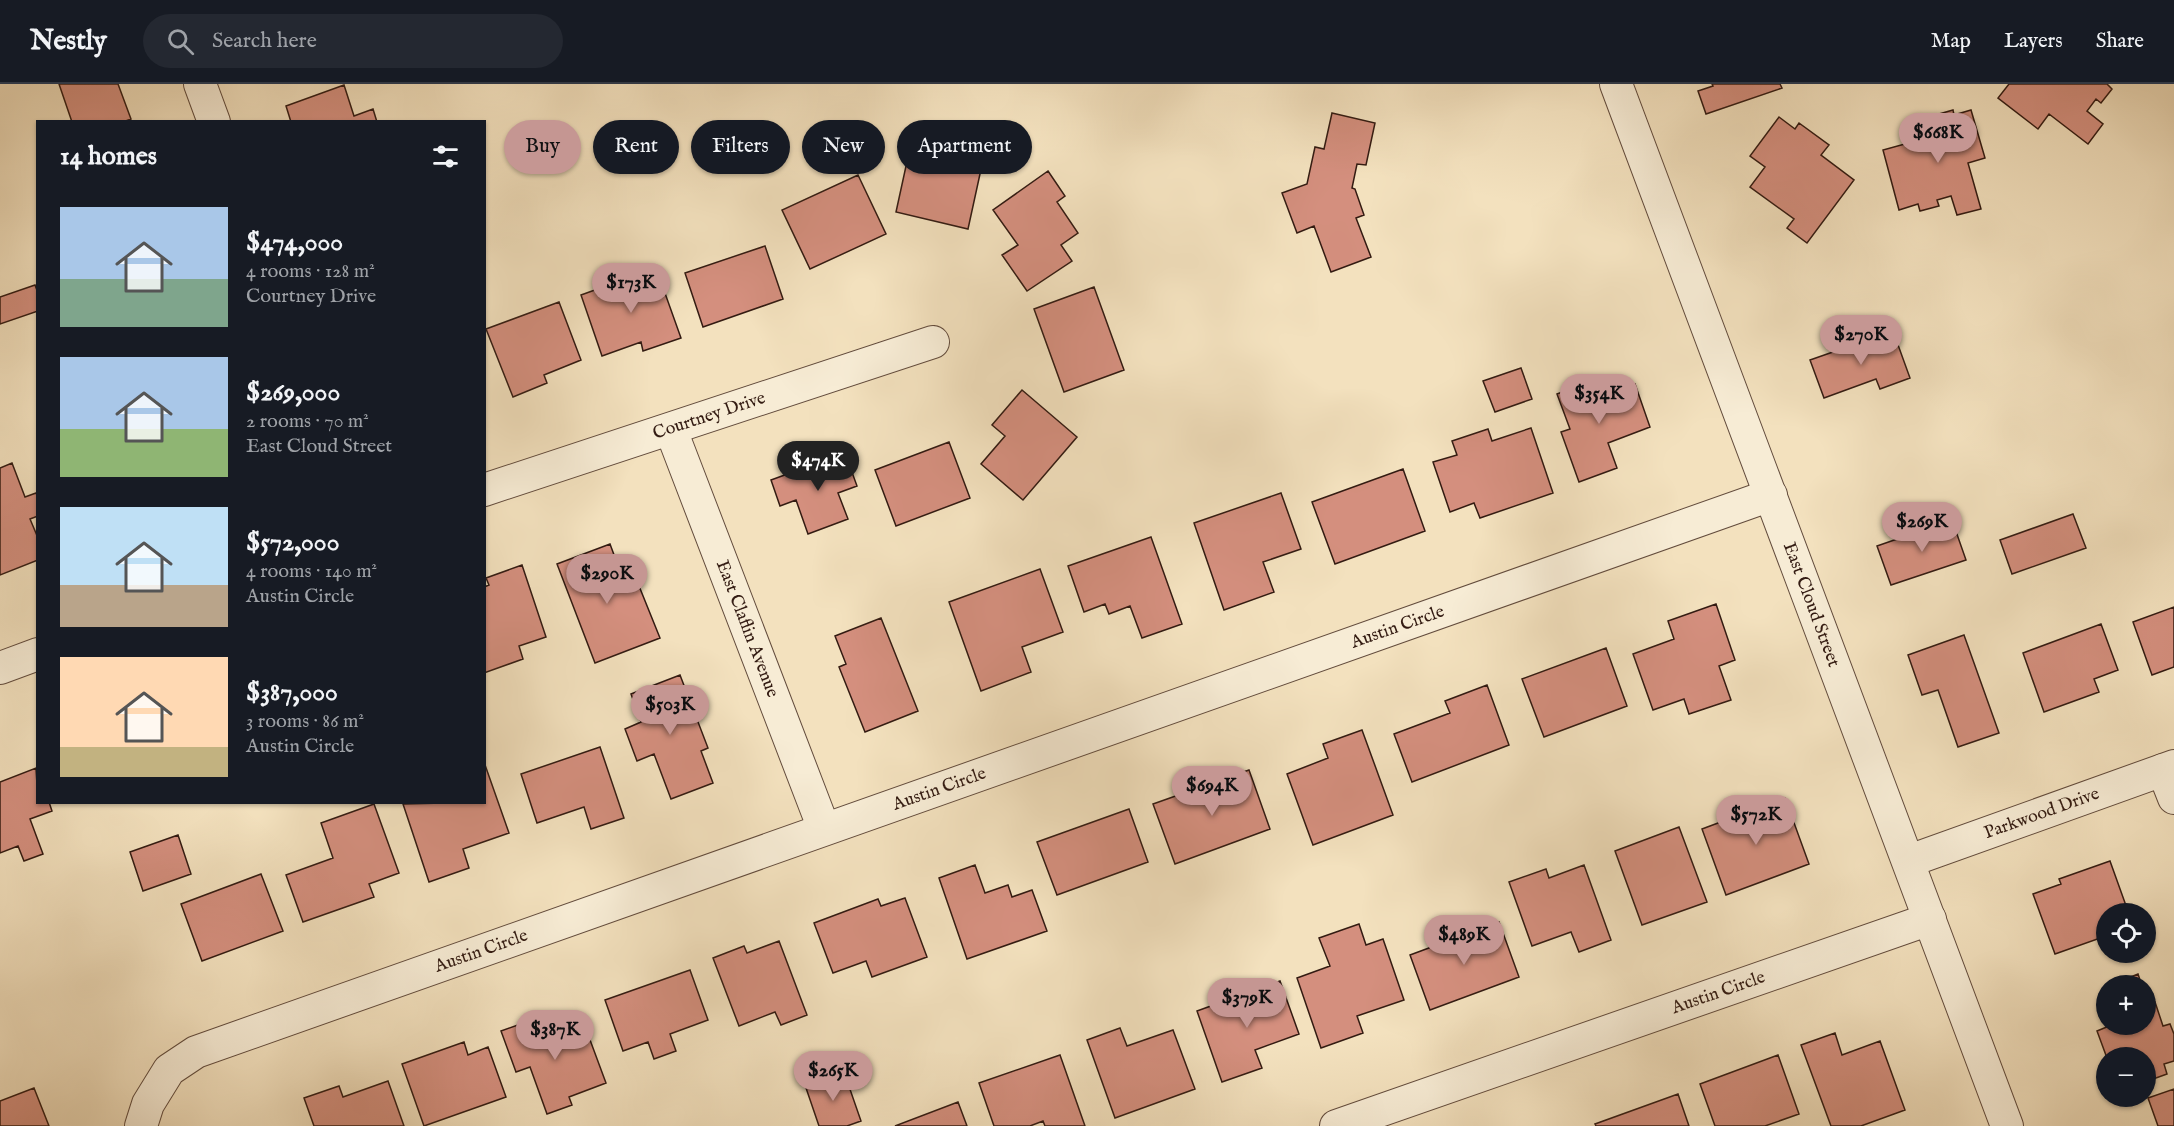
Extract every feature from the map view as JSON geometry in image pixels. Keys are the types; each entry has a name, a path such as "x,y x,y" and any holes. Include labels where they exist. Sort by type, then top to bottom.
{"street":[{"path":"200,84 213,120"},
{"name":"East Cloud Street","path":"1616,84 2007,1126"},
{"name":"Courtney Drive","path":"486,489 933,342"},
{"name":"East Claflin Avenue","path":"671,430 824,829"},
{"name":"Austin Circle","path":"141,1126 148,1104 169,1070 196,1052 1771,495"},
{"path":"0,668 36,655"},
{"path":"2168,768 2174,798"},
{"name":"Parkwood Drive","path":"1909,861 2168,768"},
{"name":"Austin Circle","path":"1336,1126 1930,919"}],"building":[{"path":"59,84 118,84 131,119 128,120 71,120"},
{"path":"1712,84 1780,84 1782,88 1706,114 1698,91 1713,86"},
{"path":"2009,84 2107,84 2112,89 2101,103 2096,99 2087,111 2103,124 2088,144 2049,114 2038,129 1998,98"},
{"path":"344,85 354,116 373,109 376,120 290,120 286,106"},
{"path":"1953,110 1954,115 1971,110 1985,158 1968,163 1981,209 1957,215 1951,196 1937,200 1939,206 1920,211 1918,204 1899,210 1883,150 1923,139 1918,120"},
{"path":"1332,113 1375,123 1366,165 1357,164 1352,188 1355,189 1364,215 1356,218 1371,257 1331,272 1314,226 1297,233 1282,193 1307,184 1315,147 1324,149"},
{"path":"1779,117 1795,129 1799,123 1829,145 1821,155 1854,180 1807,243 1787,228 1794,219 1750,187 1765,167 1750,156"},
{"path":"1048,171 1065,196 1057,202 1078,233 1061,245 1072,261 1027,291 1002,255 1018,245 993,210"},
{"path":"904,174 980,174 968,229 896,212"},
{"path":"858,175 886,234 810,269 782,210"},
{"path":"765,246 783,299 703,327 685,273"},
{"path":"656,268 681,338 643,351 641,342 602,356 581,295"},
{"path":"35,285 36,312 0,324 0,297"},
{"path":"1094,287 1124,370 1064,392 1034,309"},
{"path":"559,302 581,360 544,375 547,383 513,397 486,329"},
{"path":"1893,331 1910,378 1880,389 1876,379 1824,398 1810,360"},
{"path":"1521,368 1532,399 1495,412 1483,381"},
{"path":"1598,379 1604,396 1635,384 1650,427 1608,443 1617,468 1579,482 1561,432 1570,429 1557,394"},
{"path":"1022,390 1077,437 1023,500 981,464 1005,436 992,425"},
{"path":"1531,428 1553,493 1480,518 1474,503 1450,512 1433,462 1457,455 1452,441 1488,429 1492,441"},
{"path":"949,442 970,498 896,526 875,470"},
{"path":"845,453 857,486 838,493 848,519 808,534 796,500 780,506 771,480"},
{"path":"12,463 25,497 36,493 36,517 30,519 36,533 36,561 0,575 0,468"},
{"path":"1403,469 1425,531 1335,564 1312,502"},
{"path":"1281,493 1301,549 1263,562 1274,592 1224,610 1194,523"},
{"path":"2073,514 2086,548 2012,574 2000,540"},
{"path":"1952,520 1966,560 1891,585 1877,546"},
{"path":"1151,537 1182,624 1142,638 1130,606 1109,614 1105,604 1084,612 1068,566"},
{"path":"610,544 627,590 639,586 660,638 595,663 557,564"},
{"path":"522,565 546,637 519,646 523,659 486,672 486,586 489,585 486,578"},
{"path":"1040,569 1063,632 1022,647 1031,672 981,691 949,602"},
{"path":"1716,604 1735,660 1719,666 1731,700 1689,714 1684,699 1653,710 1633,654 1674,639 1668,621"},
{"path":"2174,607 2174,667 2152,675 2133,622"},
{"path":"881,618 918,711 865,732 839,667 846,664 835,636"},
{"path":"2101,624 2118,670 2094,679 2099,692 2044,712 2023,653"},
{"path":"1964,635 1999,733 1958,747 1938,690 1922,695 1908,655"},
{"path":"1606,648 1627,706 1544,737 1522,679"},
{"path":"680,675 708,748 701,751 713,783 671,799 654,754 637,761 625,729 641,722 631,694"},
{"path":"1487,685 1509,745 1412,782 1394,734 1450,713 1445,701"},
{"path":"1362,730 1393,815 1313,845 1287,774 1328,758 1323,744"},
{"path":"600,747 624,818 591,829 584,807 537,823 521,774"},
{"path":"36,768 36,804 50,804 52,811 30,819 43,854 24,861 18,846 0,853 0,782"},
{"path":"486,768 509,833 463,849 469,868 429,882 403,804 486,804"},
{"path":"1249,770 1270,829 1175,864 1153,804"},
{"path":"1785,798 1809,864 1726,895 1702,829"},
{"path":"374,804 399,873 369,884 374,897 303,922 286,875 333,858 321,823"},
{"path":"1129,809 1148,862 1057,895 1037,842"},
{"path":"1679,827 1707,902 1642,925 1615,851"},
{"path":"178,835 191,874 143,891 130,852"},
{"path":"2110,861 2125,903 2096,903 2096,940 2055,954 2033,894 2061,884 2059,879"},
{"path":"975,865 985,893 1008,885 1012,897 1032,890 1047,931 967,959 939,878"},
{"path":"1584,865 1611,940 1579,952 1571,932 1532,946 1509,882 1546,869 1549,878"},
{"path":"261,874 283,931 202,961 181,904"},
{"path":"905,898 927,957 872,977 866,961 833,973 814,923 878,899 881,906"},
{"path":"1499,922 1519,977 1430,1010 1410,955"},
{"path":"1359,924 1366,945 1383,939 1404,1000 1357,1016 1363,1033 1321,1048 1297,978 1330,966 1319,938"},
{"path":"779,941 807,1015 781,1025 775,1012 739,1026 713,958 744,946 747,953"},
{"path":"690,970 708,1020 670,1034 676,1051 654,1059 648,1042 623,1051 605,1000"},
{"path":"1280,981 1299,1034 1255,1050 1262,1068 1222,1082 1197,1011"},
{"path":"2156,1005 2163,1026 2170,1024 2174,1034 2174,1061 2164,1064 2167,1074 2156,1078 2156,1047 2103,1047 2098,1035 2156,1035"},
{"path":"535,1019 541,1036 583,1021 606,1083 569,1097 572,1105 547,1114 530,1067 516,1072 501,1031"},
{"path":"1120,1028 1127,1046 1173,1030 1195,1089 1115,1118 1087,1040"},
{"path":"1835,1033 1842,1055 1880,1041 1905,1110 1861,1126 1831,1126 1801,1045"},
{"path":"464,1042 468,1055 488,1047 506,1097 424,1126 402,1064"},
{"path":"1060,1055 1085,1126 1045,1126 1043,1121 1030,1126 994,1126 979,1083"},
{"path":"1778,1055 1799,1114 1765,1126 1715,1126 1700,1084"},
{"path":"844,1072 861,1121 847,1126 819,1126 805,1085"},
{"path":"388,1081 404,1126 314,1126 304,1098 339,1086 343,1097"},
{"path":"34,1088 49,1126 0,1126 0,1101"},
{"path":"2174,1089 2174,1126 2158,1126 2151,1107 2156,1107 2156,1095"},
{"path":"1678,1094 1689,1126 1596,1126 1595,1124"},
{"path":"958,1102 967,1126 895,1126"}]}
